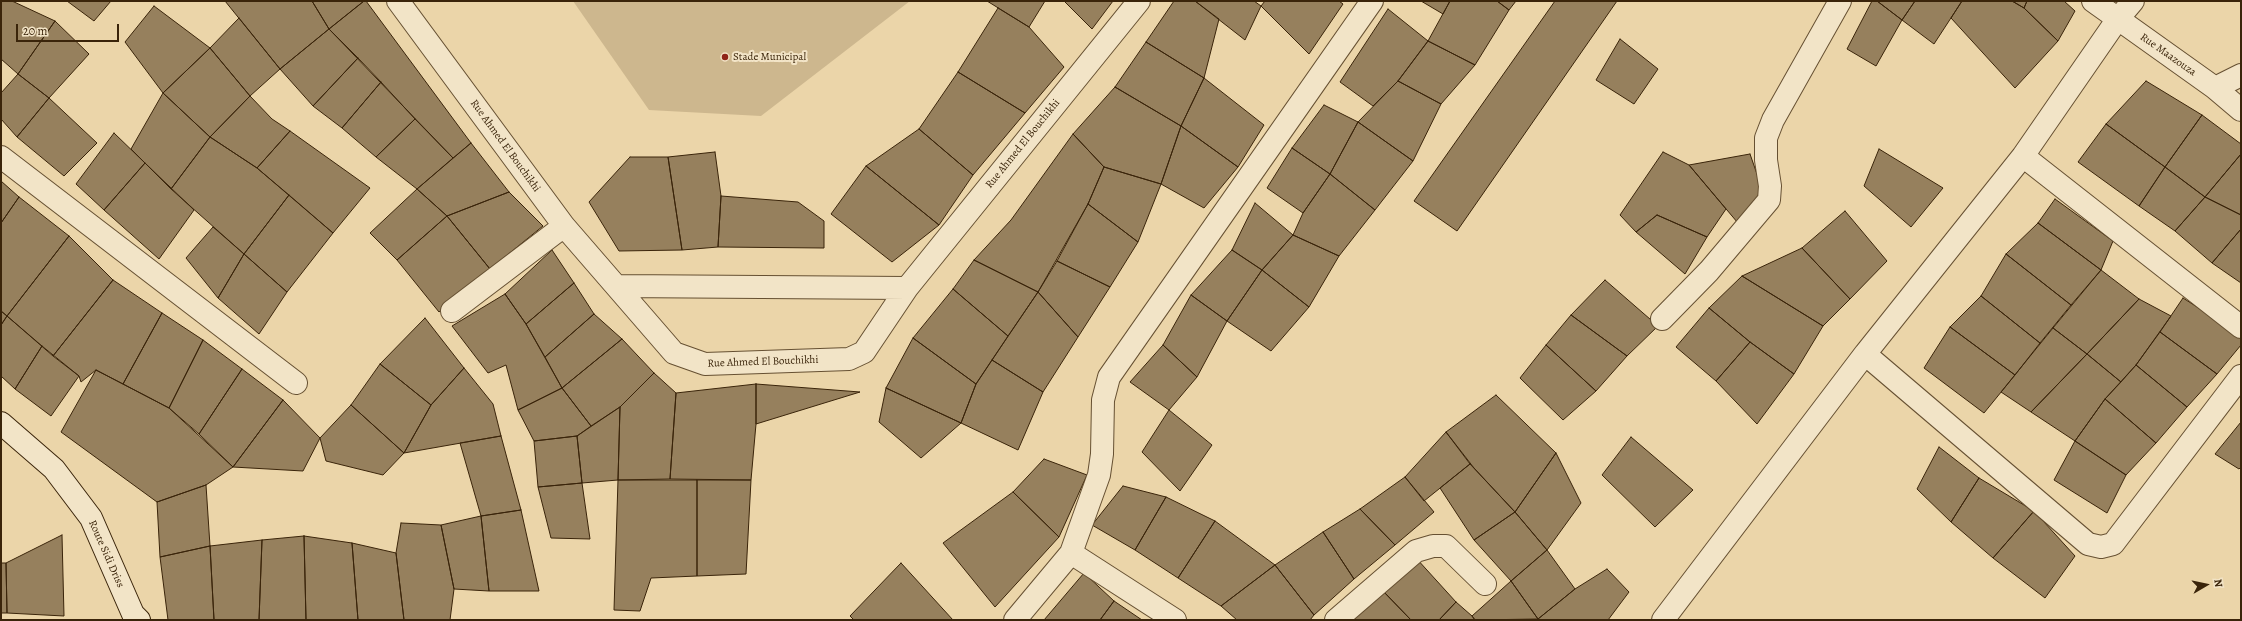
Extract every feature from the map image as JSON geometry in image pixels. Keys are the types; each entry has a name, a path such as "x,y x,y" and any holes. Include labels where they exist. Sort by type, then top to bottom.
{"street":[{"name":"Rue Ahmed El Bouchikhi","path":"398,1 564,226 674,353 705,364 849,359 864,352 907,288 1139,1"},
{"path":"1015,620 1072,553 1099,475 1102,454 1103,400 1109,378 1372,1"},
{"path":"1662,319 1709,271 1769,200 1770,186 1766,160 1766,138 1773,120 1840,1"},
{"name":"Rue Maazouza","path":"2093,1 2117,20 2215,88 2241,110"},
{"path":"1663,620 1865,354 2023,156 2117,20 2132,1"},
{"path":"2215,88 2241,75"},
{"path":"2023,156 2241,327"},
{"path":"1,157 296,383"},
{"path":"452,311 564,226"},
{"path":"617,286 907,288"},
{"path":"1865,354 2088,544 2101,547 2113,544 2241,376"},
{"name":"Route Sidi Driss","path":"1,423 54,469 91,518 133,614 139,620"},
{"path":"1336,620 1416,551 1433,546 1446,546 1486,584"},
{"path":"1072,553 1175,620"}],"shaded area":[{"name":"Stade Municipal","path":"573,1 910,1 761,116 649,110"}],"building":[{"path":"1,1 12,1 55,21 18,74 1,59"},
{"path":"67,1 111,1 94,21"},
{"path":"225,1 312,1 329,29 280,69"},
{"path":"312,1 364,1 329,29"},
{"path":"364,1 366,1 471,143 453,158 329,29"},
{"path":"987,1 1045,1 1029,27"},
{"path":"1064,1 1113,1 1092,29"},
{"path":"1174,1 1195,1 1219,19 1204,78 1146,42"},
{"path":"1195,1 1254,1 1261,6 1245,40"},
{"path":"1265,1 1339,1 1343,4 1309,54 1261,6"},
{"path":"1421,1 1450,1 1443,14"},
{"path":"1450,1 1497,1 1509,10 1475,65 1428,41"},
{"path":"1497,1 1516,1 1509,10"},
{"path":"1555,1 1617,1 1457,231 1414,201"},
{"path":"1872,1 1877,1 1902,20 1876,66 1847,49"},
{"path":"1877,1 1915,1 1902,20"},
{"path":"1915,1 1962,1 1934,44 1902,20"},
{"path":"1962,1 2012,1 2024,8 2058,41 2015,88 1951,18"},
{"path":"2012,1 2027,1 2024,8"},
{"path":"2027,1 2064,1 2075,11 2058,41 2024,8"},
{"path":"154,6 210,48 163,93 125,42"},
{"path":"998,8 1029,27 1064,67 1025,113 958,72"},
{"path":"1388,9 1428,41 1398,81 1373,106 1340,82"},
{"path":"239,18 280,69 250,96 210,48"},
{"path":"55,21 89,54 49,98 18,74"},
{"path":"329,29 358,58 313,106 280,69"},
{"path":"1620,39 1658,69 1634,104 1596,80"},
{"path":"1428,41 1475,65 1441,104 1398,81"},
{"path":"1146,42 1204,78 1181,126 1115,87"},
{"path":"210,48 250,96 210,137 163,93"},
{"path":"358,58 381,82 342,128 313,106"},
{"path":"958,72 1025,113 973,175 919,129"},
{"path":"18,74 49,98 17,137 1,119 1,93"},
{"path":"1204,78 1264,125 1238,167 1181,126"},
{"path":"1398,81 1441,104 1413,161 1358,122"},
{"path":"2146,81 2202,115 2165,167 2106,124"},
{"path":"381,82 415,119 376,157 342,128"},
{"path":"1115,87 1181,126 1161,184 1104,167 1073,134"},
{"path":"163,93 210,137 171,189 131,149"},
{"path":"250,96 272,119 290,131 257,168 210,137"},
{"path":"49,98 97,143 64,176 17,137"},
{"path":"1324,105 1358,122 1330,174 1292,148"},
{"path":"2202,115 2241,144 2241,154 2205,197 2165,167"},
{"path":"415,119 453,158 417,189 376,157"},
{"path":"1358,122 1413,161 1375,210 1330,174"},
{"path":"2106,124 2165,167 2139,206 2078,162"},
{"path":"1181,126 1238,167 1204,208 1161,184"},
{"path":"919,129 973,175 939,225 866,166"},
{"path":"290,131 370,188 333,233 257,168"},
{"path":"114,133 145,163 104,210 76,184"},
{"path":"1073,134 1104,167 1088,204 1038,292 974,260 1011,220"},
{"path":"210,137 257,168 289,195 244,254 171,189"},
{"path":"471,143 509,192 447,216 417,189"},
{"path":"1292,148 1330,174 1303,213 1267,188"},
{"path":"1879,149 1943,188 1911,227 1864,186"},
{"path":"715,152 721,196 718,247 682,250 668,157"},
{"path":"1663,152 1689,165 1726,209 1707,237 1657,215 1636,232 1620,215"},
{"path":"1750,154 1765,197 1743,229 1689,165"},
{"path":"2241,154 2241,215 2205,197"},
{"path":"630,157 668,157 682,250 619,251 589,202"},
{"path":"145,163 194,210 159,259 104,210"},
{"path":"866,166 939,225 892,262 831,214"},
{"path":"1104,167 1161,184 1138,242 1088,204"},
{"path":"2165,167 2205,197 2175,231 2139,206"},
{"path":"1330,174 1375,210 1339,256 1293,235 1303,213"},
{"path":"1,181 19,197 1,223"},
{"path":"417,189 447,216 397,260 370,233"},
{"path":"509,192 543,226 490,269 447,216"},
{"path":"289,195 333,233 287,292 244,254"},
{"path":"721,196 798,202 824,221 824,248 718,247"},
{"path":"19,197 69,236 7,316 1,311 1,223"},
{"path":"2205,197 2241,215 2241,229 2212,263 2175,231"},
{"path":"2055,199 2113,241 2101,270 2038,223"},
{"path":"1255,203 1293,235 1262,270 1232,250"},
{"path":"1088,204 1138,242 1110,287 1057,261"},
{"path":"1845,211 1887,261 1850,299 1802,248"},
{"path":"1657,215 1707,237 1685,274 1636,232"},
{"path":"447,216 490,269 439,312 397,260"},
{"path":"2038,223 2101,270 2071,305 2006,254"},
{"path":"213,227 244,254 218,298 186,258"},
{"path":"2241,229 2241,283 2212,263"},
{"path":"1293,235 1339,256 1309,307 1262,270"},
{"path":"69,236 113,280 53,356 7,316"},
{"path":"1802,248 1850,299 1823,326 1742,276"},
{"path":"552,250 574,283 526,324 505,294"},
{"path":"1232,250 1262,270 1227,321 1191,295"},
{"path":"244,254 287,292 259,334 218,298"},
{"path":"2006,254 2071,305 2040,343 1981,296"},
{"path":"974,260 1038,292 1008,336 953,289"},
{"path":"1057,261 1110,287 1078,337 1038,292"},
{"path":"1262,270 1309,307 1271,351 1227,321"},
{"path":"2101,270 2139,299 2087,354 2053,328"},
{"path":"1742,276 1823,326 1794,374 1750,342 1709,308"},
{"path":"113,280 162,313 123,384 96,370 81,382 79,376 53,356"},
{"path":"1605,280 1658,326 1627,356 1571,315"},
{"path":"574,283 594,314 545,357 526,324"},
{"path":"953,289 1008,336 976,384 913,338"},
{"path":"1038,292 1078,337 1043,392 992,360"},
{"path":"505,294 526,324 562,388 518,410 506,365 488,373 452,326"},
{"path":"1191,295 1227,321 1197,377 1163,345"},
{"path":"1981,296 2040,343 2015,375 1950,327"},
{"path":"2183,298 2241,335 2241,345 2217,374 2160,332"},
{"path":"2139,299 2171,316 2136,365 2121,382 2087,354"},
{"path":"1709,308 1750,342 1716,381 1676,347"},
{"path":"1,311 7,316 1,325"},
{"path":"162,313 203,340 169,408 123,384"},
{"path":"594,314 622,339 562,388 545,357"},
{"path":"1571,315 1627,356 1596,391 1546,345"},
{"path":"7,316 42,346 15,389 1,376 1,325"},
{"path":"425,318 464,368 431,405 380,364"},
{"path":"1950,327 2015,375 1984,413 1924,368"},
{"path":"2053,328 2087,354 2031,412 2001,392"},
{"path":"2160,332 2217,374 2187,407 2136,365"},
{"path":"913,338 976,384 961,423 886,388"},
{"path":"622,339 654,373 620,407 591,426 562,388"},
{"path":"203,340 242,369 199,434 169,408"},
{"path":"1750,342 1794,374 1757,424 1716,381"},
{"path":"1163,345 1197,377 1169,410 1130,382"},
{"path":"1546,345 1596,391 1563,420 1520,378"},
{"path":"42,346 79,376 51,416 15,389"},
{"path":"2087,354 2121,382 2105,399 2075,441 2031,412"},
{"path":"992,360 1043,392 1018,450 961,423 976,384"},
{"path":"380,364 431,405 404,453 351,405"},
{"path":"2136,365 2187,407 2156,443 2105,399"},
{"path":"464,368 493,404 501,436 404,453 431,405"},
{"path":"242,369 283,400 233,467 199,434"},
{"path":"96,370 169,408 233,467 206,485 157,502 61,432"},
{"path":"654,373 676,393 670,479 618,480 620,407"},
{"path":"756,384 860,392 756,424"},
{"path":"756,384 756,424 751,480 670,479 676,393"},
{"path":"562,388 591,426 577,436 534,441 518,410"},
{"path":"886,388 961,423 921,458 879,422"},
{"path":"1496,395 1556,453 1515,512 1474,468 1446,432"},
{"path":"2105,399 2156,443 2126,475 2075,441"},
{"path":"283,400 320,438 303,471 233,467"},
{"path":"351,405 404,453 383,475 326,461 320,438"},
{"path":"620,407 618,480 582,483 577,436"},
{"path":"1169,410 1212,445 1180,491 1142,452"},
{"path":"2241,422 2241,467 2239,469 2215,454"},
{"path":"1446,432 1470,464 1424,501 1405,477"},
{"path":"501,436 521,510 481,516 460,443"},
{"path":"577,436 582,483 538,487 534,441"},
{"path":"1631,437 1693,490 1655,527 1602,475"},
{"path":"2075,441 2126,475 2107,513 2054,480"},
{"path":"1939,447 1979,478 1951,522 1917,489"},
{"path":"1556,453 1581,503 1547,550 1515,512"},
{"path":"1044,459 1087,475 1059,537 1013,492"},
{"path":"1470,464 1515,512 1474,540 1440,488"},
{"path":"1405,477 1434,512 1395,545 1360,509"},
{"path":"1979,478 2034,511 1993,558 1951,522"},
{"path":"618,480 697,480 697,576 651,578 640,611 614,610"},
{"path":"697,480 751,480 746,574 697,576"},
{"path":"582,483 590,539 551,538 538,487"},
{"path":"206,485 210,546 160,557 157,502"},
{"path":"1123,486 1166,497 1135,550 1092,525"},
{"path":"1013,492 1059,537 995,607 943,543"},
{"path":"1166,497 1215,521 1178,578 1135,550"},
{"path":"1360,509 1395,545 1354,579 1323,532"},
{"path":"521,510 539,591 489,591 481,516"},
{"path":"2034,511 2075,556 2045,598 1993,558"},
{"path":"1515,512 1547,550 1511,581 1474,540"},
{"path":"481,516 489,591 454,589 441,525"},
{"path":"1215,521 1275,565 1221,606 1178,578"},
{"path":"401,523 441,525 454,589 450,620 404,620 396,553"},
{"path":"1323,532 1354,579 1314,615 1275,565"},
{"path":"62,535 64,616 7,613 6,563"},
{"path":"304,536 352,543 358,620 306,620"},
{"path":"304,536 306,620 259,620 262,540"},
{"path":"262,540 259,620 214,620 210,546"},
{"path":"352,543 396,553 404,620 358,620"},
{"path":"210,546 214,620 168,620 160,557"},
{"path":"1547,550 1575,589 1538,619 1511,581"},
{"path":"1416,558 1456,602 1439,620 1411,620 1383,591"},
{"path":"1,563 6,563 7,613 1,613"},
{"path":"901,563 953,620 854,620 850,616"},
{"path":"1275,565 1314,615 1310,620 1237,620 1221,606"},
{"path":"1607,569 1629,592 1608,620 1538,619 1575,589"},
{"path":"1084,573 1114,601 1100,620 1044,620"},
{"path":"1511,581 1538,619 1475,620 1472,616"},
{"path":"1383,591 1411,620 1347,620"},
{"path":"1114,601 1142,620 1100,620"},
{"path":"1456,602 1472,616 1475,620 1439,620"}],"place":[{"name":"Stade Municipal","path":"725,57"}]}
